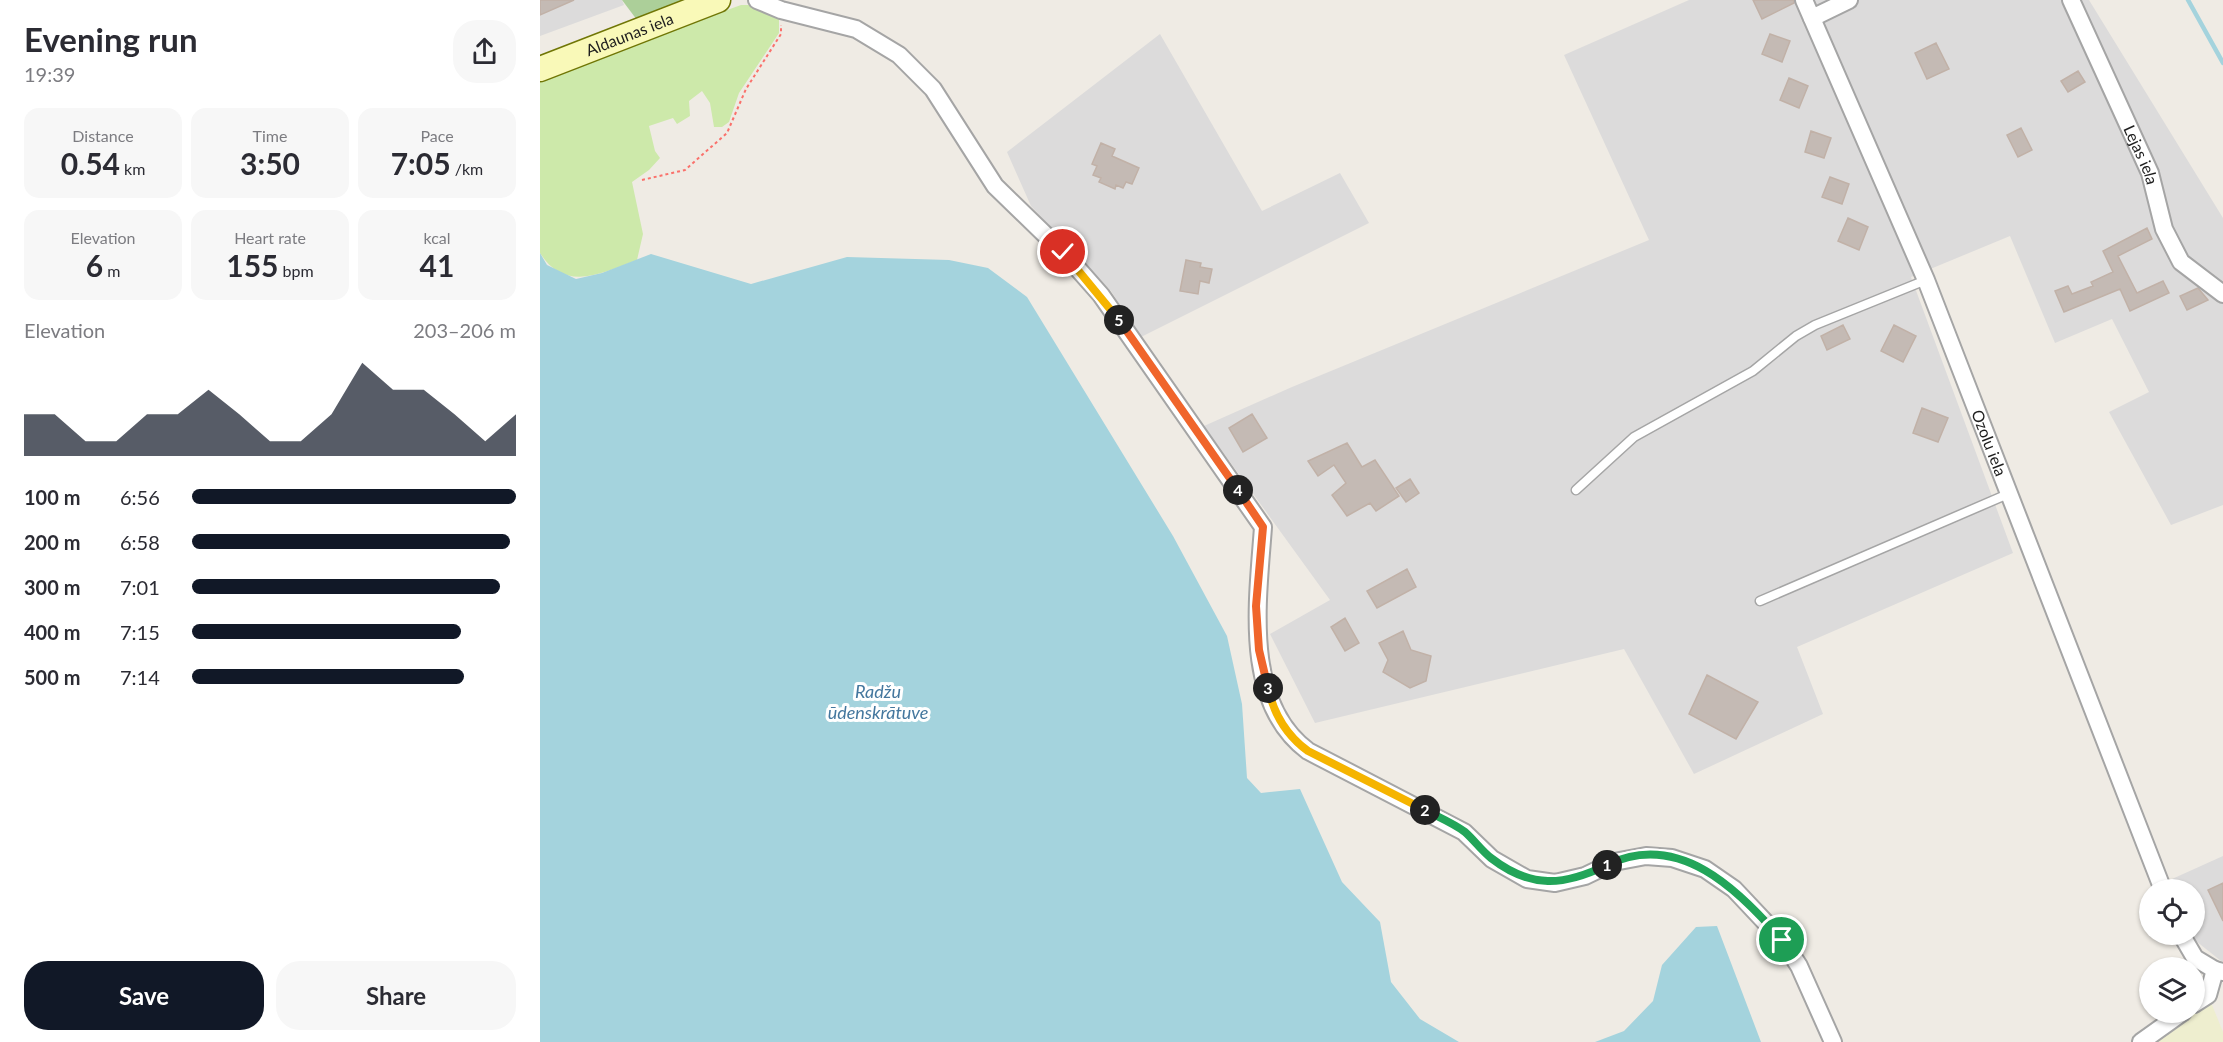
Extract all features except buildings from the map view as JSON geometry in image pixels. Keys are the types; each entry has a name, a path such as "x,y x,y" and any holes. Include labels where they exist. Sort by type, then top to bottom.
{"street":[{"name":"Aldaunas iela","path":"540,69 718,0"},
{"path":"757,0 781,10 856,28 899,55 933,90 995,186 1063,252 1101,295 1263,527 1256,606 1259,650 1272,705 1294,741 1308,751 1464,832 1492,859 1527,879 1555,883 1585,876 1614,862 1646,856 1672,858 1705,869 1734,889 1782,940 1798,966 1833,1042"},
{"name":"Ozolu iela","path":"1804,0 1926,280 2159,879"},
{"path":"1812,18 1849,0"},
{"name":"Lejas iela","path":"2072,0 2150,173 2164,229 2181,261 2223,294"},
{"path":"2187,945 2195,958 2219,971 2205,997"},
{"path":"2141,1042 2168,1023"}],"lane":[{"path":"1576,490 1634,437 1753,371 1796,336 1815,325 1868,306 1926,280"},
{"path":"1760,601 2008,494"}],"path":[{"path":"642,180 685,170 727,132 746,89 781,34 781,10"}],"shaded area":[{"path":"540,0 622,0 624,5 540,36"},
{"path":"1689,0 2089,0 2223,218 2223,505 2171,525 2109,412 2149,392 2112,319 2055,343 2010,236 1911,277 2013,553 1797,647 1823,714 1694,774 1624,649 1315,723 1270,634 1330,600 1204,426 1292,387 1649,240 1564,55"},
{"path":"1160,34 1262,211 1340,173 1369,223 1141,337 1111,291 1031,206 1007,152"},
{"path":"2223,856 2223,961 2201,945 2205,945 2205,879 2172,879"}],"green space":[{"path":"622,0 696,0 637,20"},
{"path":"741,5 755,5 779,13 779,33 739,93 729,122 722,127 714,127 710,103 702,91 689,101 690,116 677,124 673,118 649,126 655,151 660,158 649,170 632,182 643,234 637,260 598,274 572,276 561,273 540,253 540,78"},
{"path":"2208,995 2223,1032 2223,1042 2139,1042 2167,1023 2205,1023 2205,997"}],"water":[{"name":"Radžu ūdenskrātuve","path":"540,253 547,265 576,279 602,273 651,254 751,284 847,257 949,260 988,268 1027,297 1173,536 1227,636 1242,704 1247,778 1261,793 1300,789 1342,882 1380,922 1391,982 1420,1019 1459,1042 540,1042"},
{"path":"1717,926 1761,1042 1595,1042 1624,1031 1653,1001 1662,965 1696,927"}],"waterway":[{"path":"2188,0 2223,63"}],"route":[{"path":"1063,252 1101,295 1263,527 1256,606 1259,650 1272,705 1282,726 1294,741 1308,751 1414,804 1464,832 1492,859 1527,879 1555,883 1585,876 1614,862 1646,856 1672,858 1705,869 1734,889 1762,916 1782,940"}]}
